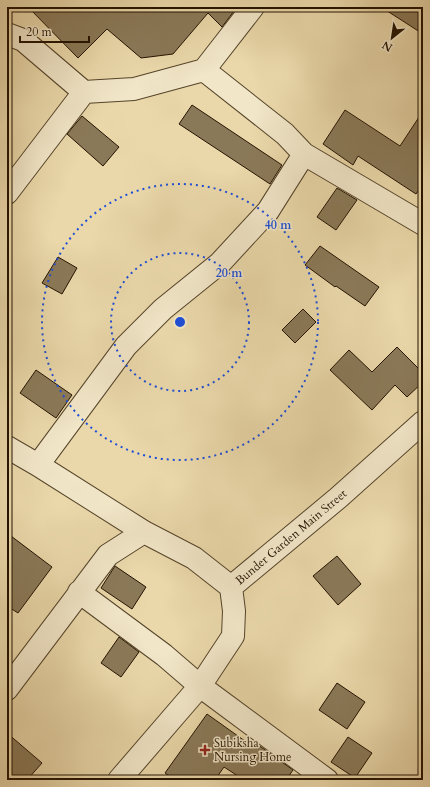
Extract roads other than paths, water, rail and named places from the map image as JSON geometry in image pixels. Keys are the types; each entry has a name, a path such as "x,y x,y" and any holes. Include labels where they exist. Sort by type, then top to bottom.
{"street":[{"path":"7,34 23,40 84,92 134,89 204,70 253,7"},
{"path":"204,70 285,134 304,154 423,224"},
{"path":"7,193 84,92"},
{"path":"38,465 119,354 163,309 220,263 268,211 304,154"},
{"name":"Bunder Garden Main Street","path":"7,447 144,532 194,558 231,587 338,498 423,422"},
{"path":"7,689 108,555 144,532"},
{"path":"119,780 200,686 233,636 234,611 231,587"},
{"path":"79,592 164,655 200,686 315,777"}],"place":[{"name":"Subiksha Nursing Home","path":"205,750"}]}
